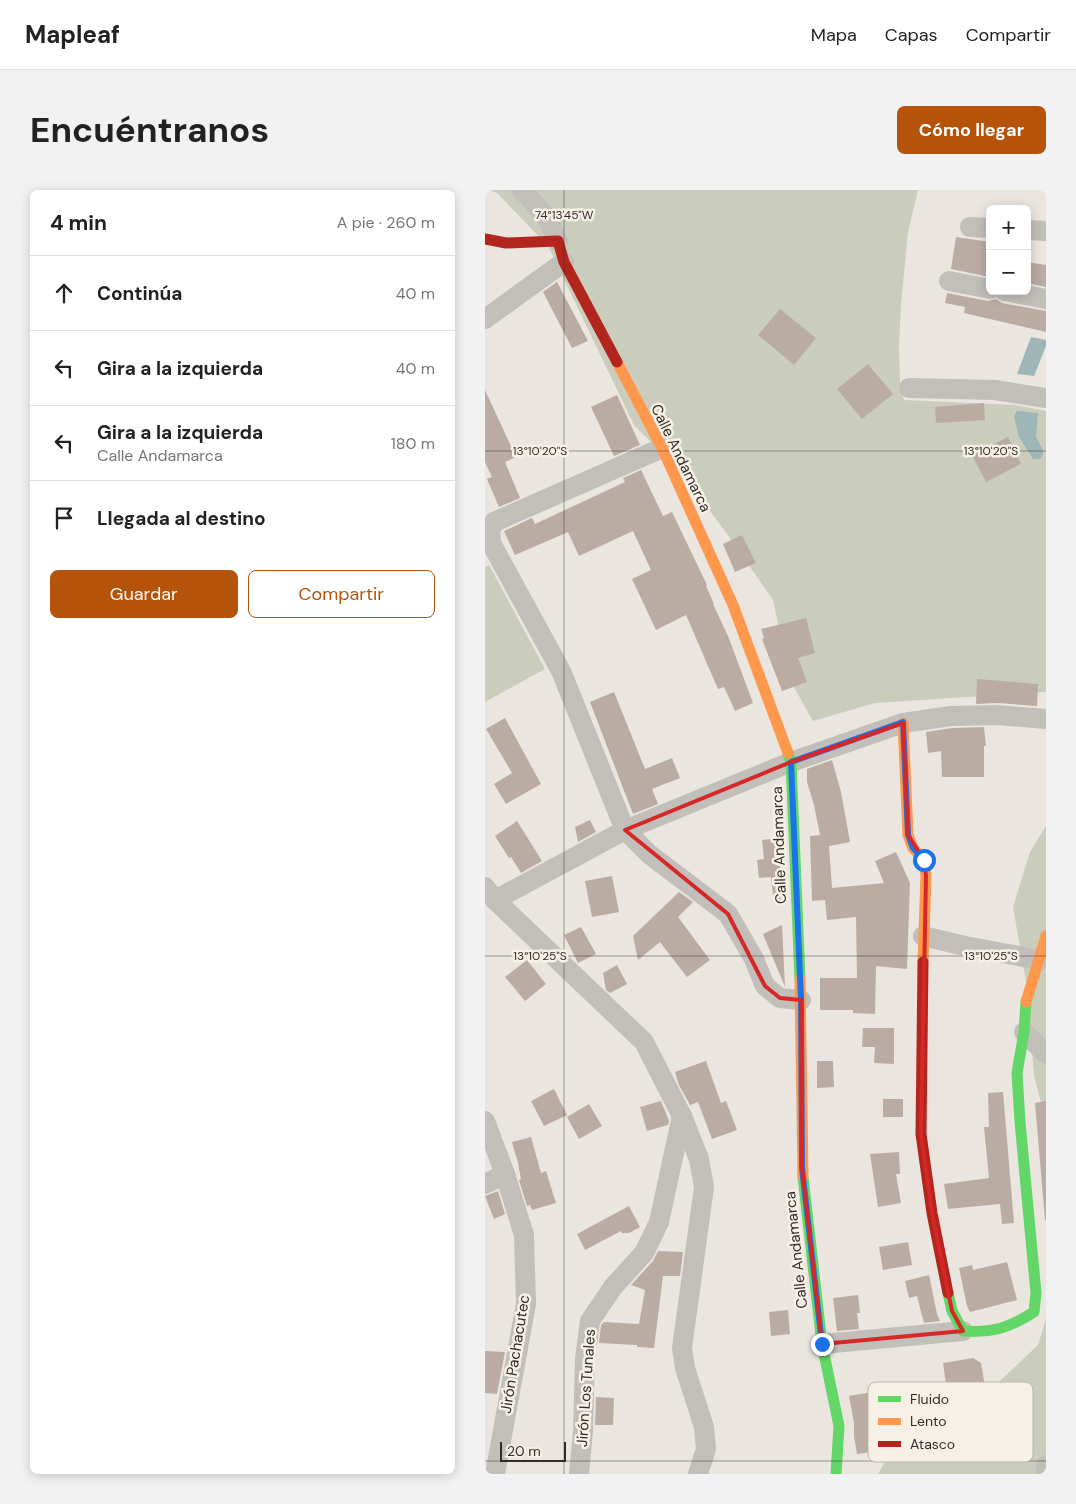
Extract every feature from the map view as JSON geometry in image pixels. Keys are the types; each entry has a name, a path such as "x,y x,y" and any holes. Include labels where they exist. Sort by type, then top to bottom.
{"street":[{"path":"485,239 506,244 558,241 547,218 521,190"},
{"path":"1031,230 1046,231"},
{"name":"Calle Andamarca","path":"558,241 564,262 662,448 733,605 791,762 801,1000 802,1168 822,1344 839,1426 837,1474"},
{"path":"485,319 564,262"},
{"path":"949,281 986,288"},
{"path":"1025,295 1046,299"},
{"path":"909,388 995,390 1046,398"},
{"path":"662,448 494,522 488,544 561,671 625,830 649,854 728,914 754,959 765,986 780,998 801,1000"},
{"path":"698,1474 706,1449 704,1427 685,1368 682,1348 704,1187 699,1159 682,1116 643,1042 490,893 625,830 791,762 903,722 951,716 997,715 1046,719"},
{"path":"903,722 908,835 913,848 924,860 926,876 923,936 921,1134 932,1213 952,1311 963,1331"},
{"path":"923,936 1040,960"},
{"path":"822,1344 963,1331 982,1333 1001,1329 1020,1321 1033,1312 1036,1293 1017,1073 1024,1032 1026,1001 1046,936"},
{"path":"1024,1032 1046,1054"},
{"name":"Jirón Los Tunales","path":"579,1474 583,1431 585,1359 590,1321 613,1287 643,1253 659,1222 682,1116"},
{"name":"Jirón Pachacutec","path":"485,1121 505,1174 524,1235 526,1304 495,1474"},
{"path":"485,1184 505,1174"},
{"path":"1046,1465 1046,1474"}],"highlighted area":[{"path":"903,723 908,835 924,860 926,876 921,1134 932,1213 952,1311 963,1331 822,1344 802,1168 801,1000 780,998 765,986 728,914 625,830 791,762"}],"green space":[{"path":"491,190 918,190 908,232 901,304 900,383 904,400 1015,405 1046,411 1046,692 875,703 813,721 791,682 773,600 683,474 634,425 548,246 498,194"},
{"path":"489,565 545,669 485,702 485,567"},
{"path":"1046,826 1046,1122 1034,1075 1026,982 1013,907 1030,852"},
{"path":"1046,1319 1046,1474 878,1474 886,1462 1033,1462 1033,1382 999,1382 1038,1345"}],"water":[{"path":"1031,337 1046,340 1046,346 1034,376 1017,374"},
{"path":"1017,411 1038,413 1036,437 1043,450 1043,455 1040,459 1033,459 1019,437 1014,416"}],"building":[{"path":"956,237 986,241 986,276 951,269"},
{"path":"1031,263 1046,265 1046,287 1031,284"},
{"path":"557,282 588,341 572,348 543,292"},
{"path":"947,293 988,301 996,299 1002,303 1046,311 1046,332 964,313 965,307 945,303"},
{"path":"780,309 816,338 794,365 758,335"},
{"path":"868,364 893,394 862,419 837,389"},
{"path":"485,390 516,457 505,462 520,498 499,507 487,479 492,477 485,462"},
{"path":"617,395 640,445 614,456 591,407"},
{"path":"984,403 985,420 936,423 935,407"},
{"path":"1008,437 1021,464 986,482 972,455"},
{"path":"641,470 663,516 672,512 707,585 713,604 728,636 753,703 735,711 724,687 718,689 686,615 656,630 632,579 651,570 633,531 579,556 568,532 515,555 504,531 532,518 535,524 625,482 623,478"},
{"path":"742,535 756,563 735,572 723,544"},
{"path":"806,618 815,653 798,658 807,682 782,691 762,639 764,638 761,629"},
{"path":"977,679 1038,684 1037,706 998,703 976,704"},
{"path":"614,692 645,769 672,758 680,778 652,789 658,804 633,814 590,702"},
{"path":"505,718 541,784 506,804 494,784 512,773 486,729"},
{"path":"984,727 986,746 984,746 984,777 942,777 941,751 928,753 926,732 952,728"},
{"path":"832,760 841,792 850,842 829,846 832,888 884,883 875,861 896,852 910,883 907,969 876,966 875,1014 853,1013 853,1010 820,1010 820,978 857,978 856,917 827,920 825,900 812,901 810,836 820,835 807,782 807,769"},
{"path":"590,820 596,832 578,842 575,827"},
{"path":"517,821 542,861 521,873 495,836"},
{"path":"779,838 781,903 774,904 771,877 759,878 757,860 764,859 762,840"},
{"path":"612,876 619,912 592,917 585,881"},
{"path":"679,892 693,902 678,917 710,960 687,977 660,942 638,960 633,936"},
{"path":"782,925 785,987 763,934"},
{"path":"581,927 596,954 578,963 564,935"},
{"path":"527,960 546,984 525,1001 505,977"},
{"path":"617,965 627,984 610,993 606,990 603,973"},
{"path":"863,1028 894,1028 894,1064 874,1063 875,1047 862,1047"},
{"path":"706,1061 721,1103 726,1101 737,1130 712,1139 698,1102 690,1105 679,1085 675,1072"},
{"path":"817,1061 833,1061 834,1087 817,1088"},
{"path":"554,1089 567,1115 544,1126 531,1101"},
{"path":"1003,1092 1014,1223 1002,1224 1000,1204 948,1209 944,1184 989,1178 984,1127 989,1127 988,1093"},
{"path":"883,1099 903,1099 903,1117 883,1117"},
{"path":"661,1101 669,1121 668,1125 647,1131 640,1107"},
{"path":"1046,1101 1046,1220 1045,1220 1035,1103"},
{"path":"589,1104 602,1126 579,1139 567,1117"},
{"path":"531,1137 541,1173 546,1171 556,1203 532,1210 530,1205 527,1206 519,1180 521,1179 512,1142"},
{"path":"899,1152 900,1174 896,1174 901,1203 878,1207 870,1154"},
{"path":"498,1191 505,1214 494,1219 485,1196"},
{"path":"629,1206 640,1227 629,1233 622,1233 621,1231 585,1250 577,1234"},
{"path":"908,1242 912,1265 883,1270 879,1247"},
{"path":"658,1251 683,1252 680,1276 663,1276 654,1348 599,1343 601,1325 604,1322 639,1324 645,1290 631,1285 653,1261"},
{"path":"1007,1262 1017,1300 970,1312 959,1268 972,1265 973,1270"},
{"path":"929,1275 940,1321 924,1323 917,1296 909,1298 905,1281"},
{"path":"858,1295 860,1313 857,1313 859,1329 837,1331 833,1298"},
{"path":"788,1310 790,1334 771,1336 769,1312"},
{"path":"485,1351 505,1352 497,1394 485,1393"},
{"path":"973,1358 981,1363 984,1382 946,1382 943,1363"},
{"path":"868,1393 868,1453 857,1454 849,1396"},
{"path":"596,1397 614,1398 613,1425 595,1425"}],"traffic: fast":[{"path":"788,753 791,762 800,979"},
{"path":"948,1293 952,1311 963,1331 983,1331 1008,1326 1034,1312 1036,1293 1017,1073 1024,1032 1026,1002"},
{"path":"803,1177 822,1344 839,1426 836,1474"}],"traffic: slow":[{"path":"617,362 662,448 733,605 788,753"},
{"path":"903,723 908,835 913,848 924,860 926,876 923,962"},
{"path":"1026,1002 1046,936"},
{"path":"800,979 803,1177"}],"traffic: jam":[{"path":"485,239 506,243 558,241 564,262 617,362"},
{"path":"923,962 921,1134 932,1213 948,1293"}],"route":[{"path":"822,1344 802,1168 801,1000 791,762 903,722 908,835 913,848 924,860"}]}
